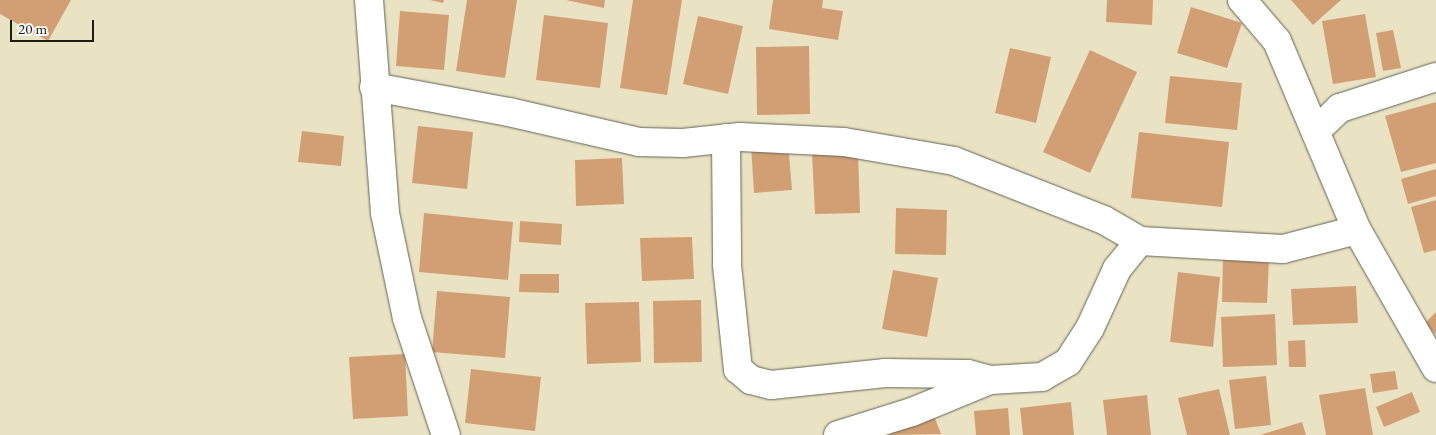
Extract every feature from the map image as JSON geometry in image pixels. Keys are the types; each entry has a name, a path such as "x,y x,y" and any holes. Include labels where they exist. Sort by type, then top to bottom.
{"street":[{"path":"369,0 374,87 385,212 407,318 446,435"},
{"path":"1242,0 1277,41 1317,130 1357,230 1436,368"},
{"path":"1317,130 1340,108 1436,77"},
{"path":"374,87 509,112 639,142 683,143 726,138 844,142 954,161 1104,220 1140,241 1283,249 1357,230"},
{"path":"726,138 727,265 738,369 751,380 771,385 885,373 968,374 990,380"},
{"path":"838,435 912,412 990,380 1042,376 1068,362 1090,328 1117,269 1140,241"}],"building":[{"path":"0,0 71,0 48,41 0,14"},
{"path":"430,0 444,0 443,3"},
{"path":"467,0 517,0 505,78 456,71"},
{"path":"566,0 605,0 604,8"},
{"path":"633,0 682,0 667,95 620,88"},
{"path":"773,0 823,0 822,8 843,11 838,40 769,29"},
{"path":"1107,0 1153,0 1152,25 1106,22"},
{"path":"1291,0 1341,0 1313,25"},
{"path":"1191,7 1242,23 1227,68 1177,53"},
{"path":"400,11 449,15 444,70 396,66"},
{"path":"1365,14 1376,77 1333,84 1322,21"},
{"path":"544,15 608,23 600,88 536,80"},
{"path":"698,16 743,26 728,94 683,84"},
{"path":"1393,30 1401,68 1383,71 1376,33"},
{"path":"809,46 810,114 757,115 756,47"},
{"path":"1010,48 1051,57 1036,123 995,113"},
{"path":"1090,50 1137,72 1090,173 1043,152"},
{"path":"1170,76 1242,83 1237,130 1165,123"},
{"path":"1436,102 1436,163 1401,172 1385,116"},
{"path":"418,126 473,132 467,189 412,183"},
{"path":"302,131 344,136 341,166 298,162"},
{"path":"1139,132 1229,142 1222,207 1131,198"},
{"path":"788,142 792,190 754,193 751,145"},
{"path":"858,152 860,213 815,214 812,153"},
{"path":"622,158 624,204 576,206 575,160"},
{"path":"1436,169 1436,196 1408,204 1401,179"},
{"path":"1436,200 1436,250 1424,253 1411,207"},
{"path":"896,208 947,210 946,255 895,254"},
{"path":"424,213 513,222 508,280 419,272"},
{"path":"520,221 562,224 561,245 519,242"},
{"path":"692,237 694,279 642,281 640,238"},
{"path":"1223,258 1269,259 1267,303 1222,302"},
{"path":"893,270 938,278 927,337 882,329"},
{"path":"1178,272 1220,277 1213,347 1170,342"},
{"path":"520,274 559,274 559,293 519,292"},
{"path":"1356,286 1358,323 1293,325 1291,289"},
{"path":"437,291 510,297 505,358 432,352"},
{"path":"701,300 702,362 654,363 653,301"},
{"path":"639,302 641,362 587,364 585,303"},
{"path":"1436,312 1436,335 1425,323"},
{"path":"1275,314 1277,365 1223,367 1221,317"},
{"path":"1305,340 1306,367 1289,367 1288,341"},
{"path":"405,354 408,416 353,419 349,357"},
{"path":"471,369 541,377 535,431 465,423"},
{"path":"1395,371 1398,389 1373,393 1370,374"},
{"path":"1266,376 1271,425 1235,429 1229,380"},
{"path":"1365,388 1373,435 1326,435 1319,395"},
{"path":"1219,389 1230,435 1187,435 1178,398"},
{"path":"1412,392 1420,412 1384,427 1376,407"},
{"path":"1147,395 1151,435 1107,435 1103,400"},
{"path":"1071,402 1074,435 1023,435 1020,408"},
{"path":"1008,408 1010,435 976,435 974,411"},
{"path":"933,413 941,434 890,435 889,431"},
{"path":"1302,422 1306,435 1260,435"}]}
